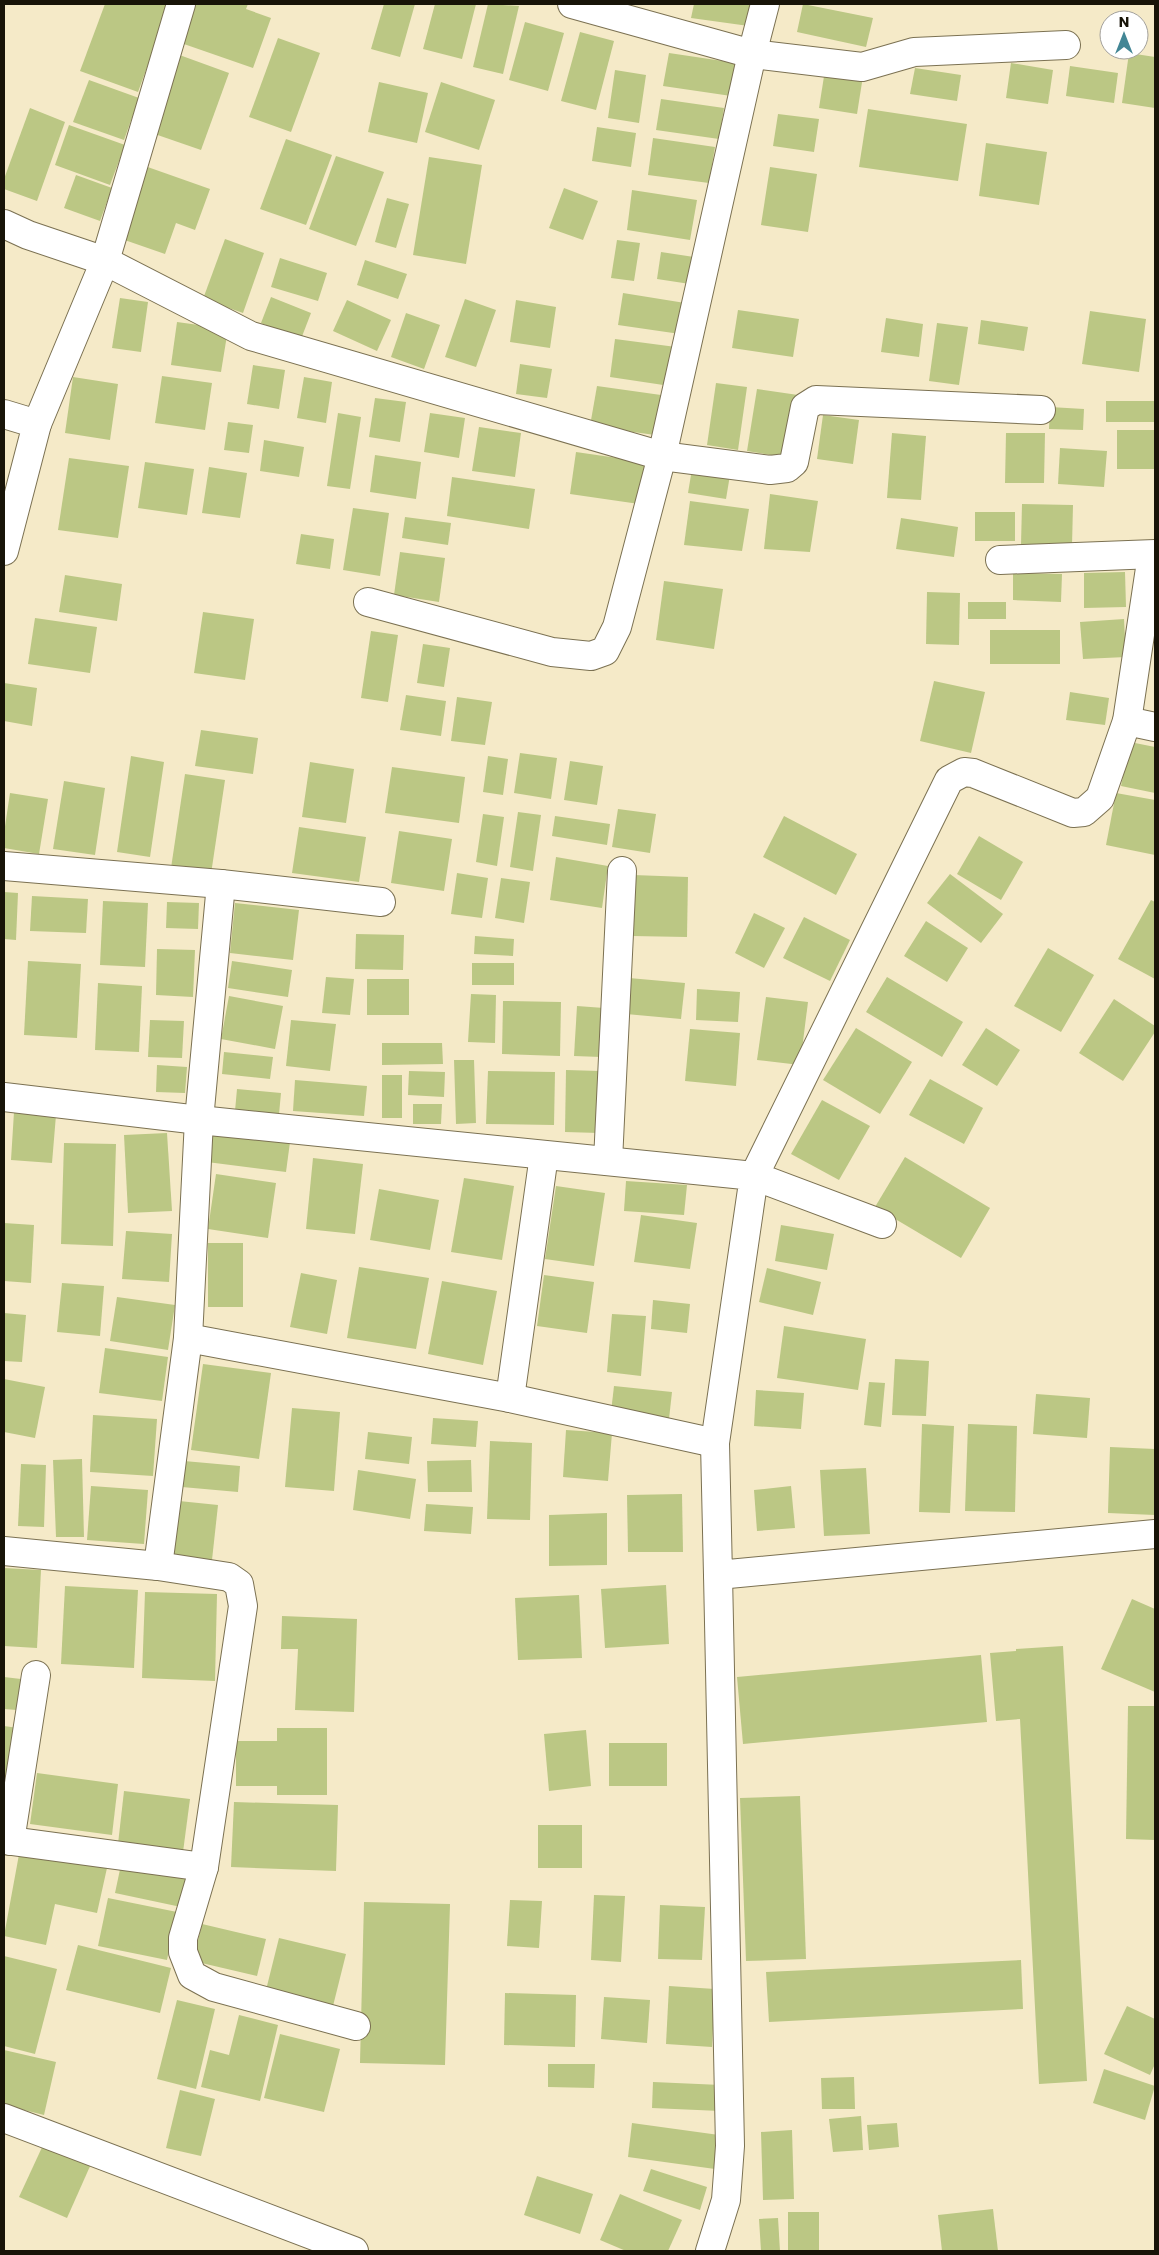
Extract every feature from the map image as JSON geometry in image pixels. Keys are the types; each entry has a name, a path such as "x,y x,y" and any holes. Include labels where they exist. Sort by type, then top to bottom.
{"street":[{"path":"4,551 36,424 105,261 181,4"},
{"path":"572,4 752,54 862,67 914,52 1066,45"},
{"path":"368,602 552,652 591,656 605,650 617,627 662,456 752,54 765,4"},
{"path":"4,224 105,261 251,336 662,456 770,470 787,468 794,462 805,406 816,400 1041,410"},
{"path":"4,414 36,424"},
{"path":"710,2251 726,2200 730,2146 715,1442 754,1176 949,780 964,772 973,773 1073,813 1084,812 1100,798 1126,722 1153,554 1000,560"},
{"path":"1126,722 1155,727"},
{"path":"4,866 220,884 381,902"},
{"path":"608,1161 622,871"},
{"path":"158,1566 188,1338 199,1120 220,884"},
{"path":"4,1097 199,1120 754,1176 882,1224"},
{"path":"510,1398 544,1155"},
{"path":"188,1338 510,1398 715,1442"},
{"path":"718,1575 1155,1534"},
{"path":"4,1551 158,1566 229,1577 239,1584 243,1606 204,1867 183,1938 183,1952 192,1975 214,1987 356,2026"},
{"path":"36,1675 7,1840 204,1867"},
{"path":"4,2118 354,2251"}],"building":[{"path":"105,4 170,4 138,92 80,71"},
{"path":"195,4 248,4 246,9 271,18 253,68 181,43"},
{"path":"384,4 415,4 400,57 371,49"},
{"path":"435,4 476,4 462,59 423,49"},
{"path":"488,4 519,6 503,74 473,67"},
{"path":"694,4 759,4 756,27 691,18"},
{"path":"803,4 873,18 866,47 797,32"},
{"path":"525,22 564,33 548,91 509,80"},
{"path":"580,32 614,41 596,110 561,101"},
{"path":"278,38 320,53 291,132 249,117"},
{"path":"174,53 229,73 201,150 146,131"},
{"path":"669,53 743,64 738,97 663,86"},
{"path":"1149,56 1155,57 1155,108 1122,103 1128,60 1149,60"},
{"path":"1011,63 1053,70 1048,104 1006,98"},
{"path":"1070,66 1118,73 1114,103 1066,96"},
{"path":"915,68 961,75 957,101 910,94"},
{"path":"615,70 646,75 639,123 608,118"},
{"path":"825,70 863,76 857,114 819,108"},
{"path":"89,80 139,98 124,140 73,122"},
{"path":"379,82 428,93 417,143 368,132"},
{"path":"441,82 495,100 479,150 425,132"},
{"path":"661,99 724,108 719,139 656,130"},
{"path":"30,108 65,122 37,201 4,189 4,179"},
{"path":"868,109 967,124 958,181 859,167"},
{"path":"778,114 819,119 814,152 773,146"},
{"path":"69,125 125,145 110,185 55,165"},
{"path":"597,127 636,133 631,167 592,161"},
{"path":"653,138 715,147 709,183 648,175"},
{"path":"286,139 332,155 306,225 260,209"},
{"path":"986,143 1047,152 1039,205 979,196"},
{"path":"336,156 384,172 356,246 309,229"},
{"path":"429,157 482,165 466,264 413,255"},
{"path":"142,165 210,189 195,230 176,223 165,254 116,237"},
{"path":"770,167 817,174 808,232 761,225"},
{"path":"76,175 112,188 100,221 64,208"},
{"path":"564,188 598,201 583,240 549,228"},
{"path":"632,190 697,200 690,240 627,230"},
{"path":"387,198 409,204 396,248 375,242"},
{"path":"225,239 264,253 243,313 203,299"},
{"path":"617,240 640,243 634,281 611,278"},
{"path":"661,252 694,257 690,284 657,279"},
{"path":"280,258 327,273 318,301 271,287"},
{"path":"365,260 407,274 398,299 357,285"},
{"path":"623,293 685,303 680,334 618,325"},
{"path":"271,297 311,313 301,339 261,323"},
{"path":"120,298 148,302 141,352 112,348"},
{"path":"465,299 496,310 476,367 445,357"},
{"path":"347,300 391,320 377,351 333,331"},
{"path":"516,300 556,307 550,348 510,342"},
{"path":"738,310 799,319 793,357 732,348"},
{"path":"1090,311 1146,319 1139,372 1082,364"},
{"path":"406,313 440,325 424,369 391,357"},
{"path":"886,318 923,324 919,357 881,352"},
{"path":"981,320 1028,327 1024,351 978,344"},
{"path":"177,322 228,329 221,372 171,365"},
{"path":"937,323 968,327 959,385 929,381"},
{"path":"615,339 676,347 670,386 610,377"},
{"path":"520,364 552,369 547,398 516,394"},
{"path":"253,365 285,370 279,409 247,404"},
{"path":"162,376 212,383 205,430 155,423"},
{"path":"73,377 118,384 110,440 65,433"},
{"path":"304,377 332,382 326,423 297,418"},
{"path":"716,383 747,387 738,450 707,445"},
{"path":"597,386 661,395 655,435 590,426"},
{"path":"757,389 798,395 789,458 747,451"},
{"path":"375,398 406,402 400,442 369,437"},
{"path":"1106,401 1155,401 1155,422 1106,422"},
{"path":"1050,407 1084,409 1083,430 1049,429"},
{"path":"338,413 361,417 350,489 327,486"},
{"path":"430,413 465,418 459,458 424,452"},
{"path":"823,415 859,420 853,464 817,459"},
{"path":"228,422 253,425 249,453 224,450"},
{"path":"479,427 521,433 515,477 472,471"},
{"path":"1117,430 1155,430 1155,469 1117,469"},
{"path":"892,433 926,436 921,500 887,498"},
{"path":"1006,433 1045,433 1044,483 1005,483"},
{"path":"264,440 304,447 299,477 260,471"},
{"path":"1060,448 1107,451 1104,487 1058,484"},
{"path":"576,452 645,462 639,504 570,494"},
{"path":"375,455 421,462 416,499 370,492"},
{"path":"69,458 129,466 118,538 58,530"},
{"path":"145,462 194,469 187,515 138,508"},
{"path":"693,463 731,469 726,499 688,493"},
{"path":"209,467 247,473 240,518 202,513"},
{"path":"452,477 535,489 529,529 447,516"},
{"path":"770,494 818,501 810,552 764,549"},
{"path":"690,501 749,509 742,551 684,545"},
{"path":"1022,504 1073,505 1072,546 1021,545"},
{"path":"353,508 389,513 380,576 343,570"},
{"path":"975,512 1015,512 1015,541 975,541"},
{"path":"405,517 451,523 448,545 402,538"},
{"path":"901,518 958,527 954,557 896,549"},
{"path":"301,534 334,539 330,569 296,564"},
{"path":"400,552 445,558 439,602 394,595"},
{"path":"1125,572 1126,607 1084,608 1084,573"},
{"path":"1013,573 1062,574 1061,602 1013,600"},
{"path":"65,575 122,584 117,621 59,612"},
{"path":"664,581 723,589 714,649 656,640"},
{"path":"927,592 960,593 959,645 926,644"},
{"path":"968,602 1006,602 1006,619 968,619"},
{"path":"203,612 254,619 245,680 194,673"},
{"path":"35,618 97,627 90,673 28,664"},
{"path":"1124,619 1126,657 1083,659 1080,622"},
{"path":"990,630 1060,630 1060,664 990,664"},
{"path":"371,631 398,635 388,702 361,698"},
{"path":"423,644 450,648 444,687 417,683"},
{"path":"934,681 985,692 971,753 920,741"},
{"path":"4,683 37,688 32,726 4,721"},
{"path":"1070,692 1109,698 1105,725 1066,720"},
{"path":"406,695 446,701 441,736 400,730"},
{"path":"457,697 492,702 485,745 451,741"},
{"path":"201,730 258,738 253,774 195,766"},
{"path":"1130,742 1155,747 1155,793 1121,786"},
{"path":"520,753 557,758 551,799 514,793"},
{"path":"131,756 164,762 150,857 117,852"},
{"path":"488,756 508,759 503,795 483,792"},
{"path":"570,761 603,766 597,805 564,800"},
{"path":"310,762 354,769 346,823 302,817"},
{"path":"392,767 465,777 459,823 385,813"},
{"path":"185,774 225,780 211,874 171,868"},
{"path":"64,781 105,788 95,855 53,849"},
{"path":"10,793 48,799 39,854 4,848 4,833"},
{"path":"1116,793 1155,800 1155,855 1106,845"},
{"path":"618,809 656,814 650,853 612,847"},
{"path":"518,812 541,815 533,871 510,867"},
{"path":"483,814 504,817 497,866 476,862"},
{"path":"555,816 610,824 607,845 552,836"},
{"path":"784,816 857,854 836,895 763,857"},
{"path":"299,827 366,837 359,882 292,873"},
{"path":"399,831 452,839 444,891 391,883"},
{"path":"979,836 1023,862 1001,900 957,874"},
{"path":"556,857 608,866 602,908 550,900"},
{"path":"457,873 488,878 482,918 451,914"},
{"path":"950,874 1003,914 981,943 927,903"},
{"path":"633,875 688,877 687,937 632,936"},
{"path":"501,878 530,882 524,923 495,918"},
{"path":"4,892 18,893 16,940 4,939"},
{"path":"32,896 88,899 86,933 30,931"},
{"path":"1151,900 1155,902 1155,979 1118,959"},
{"path":"103,901 148,903 145,967 100,965"},
{"path":"167,902 199,903 198,929 166,928"},
{"path":"235,903 299,910 293,960 230,953"},
{"path":"754,913 785,928 764,968 735,953"},
{"path":"804,917 850,940 830,981 783,958"},
{"path":"926,921 968,948 947,982 904,956"},
{"path":"356,934 404,935 403,970 355,969"},
{"path":"475,936 514,939 513,956 474,954"},
{"path":"1048,948 1094,975 1061,1032 1014,1006"},
{"path":"157,949 195,950 193,997 156,995"},
{"path":"28,961 81,964 77,1038 24,1035"},
{"path":"232,961 292,970 288,997 228,988"},
{"path":"472,963 514,963 514,985 472,985"},
{"path":"326,977 354,979 350,1015 322,1013"},
{"path":"887,977 963,1022 942,1057 866,1012"},
{"path":"629,978 685,983 681,1019 626,1014"},
{"path":"367,979 409,979 409,1015 367,1015"},
{"path":"98,983 142,986 139,1052 95,1050"},
{"path":"697,989 740,992 738,1022 696,1020"},
{"path":"471,994 496,995 495,1043 468,1042"},
{"path":"229,996 283,1006 275,1049 221,1039"},
{"path":"766,997 808,1002 800,1065 757,1060"},
{"path":"1114,999 1155,1026 1155,1032 1123,1081 1079,1053"},
{"path":"503,1001 561,1002 560,1056 502,1054"},
{"path":"577,1006 604,1008 601,1057 574,1056"},
{"path":"150,1020 184,1021 182,1058 148,1057"},
{"path":"291,1020 336,1024 330,1071 286,1066"},
{"path":"856,1028 912,1062 880,1114 823,1080"},
{"path":"986,1028 1020,1050 997,1086 962,1065"},
{"path":"690,1029 740,1033 736,1086 685,1081"},
{"path":"382,1043 442,1043 443,1064 382,1065"},
{"path":"224,1052 273,1057 270,1079 222,1074"},
{"path":"454,1060 474,1060 476,1123 456,1124"},
{"path":"157,1065 187,1067 185,1093 156,1092"},
{"path":"566,1070 600,1071 599,1133 565,1132"},
{"path":"409,1071 445,1072 444,1097 408,1095"},
{"path":"488,1071 555,1072 554,1125 486,1124"},
{"path":"382,1075 402,1075 402,1118 382,1118"},
{"path":"930,1079 983,1108 964,1144 909,1115"},
{"path":"295,1080 367,1086 364,1116 293,1111"},
{"path":"237,1089 281,1093 279,1114 235,1111"},
{"path":"822,1100 870,1126 839,1180 791,1154"},
{"path":"413,1104 442,1104 441,1124 413,1124"},
{"path":"14,1112 56,1115 52,1163 11,1160"},
{"path":"211,1132 290,1142 286,1172 207,1162"},
{"path":"167,1133 172,1211 128,1213 124,1135"},
{"path":"64,1143 116,1144 113,1246 61,1244"},
{"path":"905,1157 990,1208 961,1258 875,1207"},
{"path":"313,1158 363,1164 355,1234 306,1229"},
{"path":"216,1174 276,1183 268,1238 208,1229"},
{"path":"464,1178 514,1186 502,1260 451,1252"},
{"path":"626,1181 687,1185 684,1215 624,1211"},
{"path":"556,1186 605,1193 594,1266 545,1259"},
{"path":"379,1189 439,1200 430,1250 370,1240"},
{"path":"641,1215 697,1223 690,1269 634,1262"},
{"path":"4,1223 34,1225 31,1283 4,1281"},
{"path":"781,1225 834,1234 827,1270 775,1261"},
{"path":"126,1231 172,1234 169,1282 122,1279"},
{"path":"208,1243 243,1243 243,1307 208,1307"},
{"path":"359,1267 429,1278 416,1349 347,1338"},
{"path":"767,1268 821,1282 813,1315 759,1302"},
{"path":"301,1273 337,1280 327,1334 290,1327"},
{"path":"544,1275 594,1282 587,1333 537,1326"},
{"path":"442,1281 497,1291 483,1365 428,1354"},
{"path":"62,1283 104,1286 100,1336 57,1332"},
{"path":"117,1297 175,1305 168,1350 110,1341"},
{"path":"653,1300 690,1304 687,1333 651,1329"},
{"path":"4,1313 26,1315 22,1362 4,1361"},
{"path":"612,1314 646,1316 641,1376 607,1372"},
{"path":"784,1326 866,1339 858,1390 777,1378"},
{"path":"105,1348 168,1357 162,1401 99,1393"},
{"path":"895,1359 929,1361 926,1416 892,1415"},
{"path":"203,1364 271,1373 259,1459 191,1450"},
{"path":"4,1379 45,1387 35,1438 4,1432"},
{"path":"869,1382 885,1383 881,1427 864,1425"},
{"path":"614,1386 672,1392 669,1419 611,1412"},
{"path":"756,1390 804,1393 801,1429 754,1426"},
{"path":"1036,1394 1090,1398 1087,1438 1033,1434"},
{"path":"292,1408 340,1412 334,1491 285,1487"},
{"path":"93,1415 157,1419 153,1476 90,1472"},
{"path":"433,1418 478,1421 476,1447 431,1444"},
{"path":"922,1424 954,1426 950,1513 919,1512"},
{"path":"968,1424 1017,1426 1015,1512 965,1511"},
{"path":"566,1430 612,1433 608,1481 563,1477"},
{"path":"368,1432 412,1437 409,1464 365,1459"},
{"path":"490,1441 532,1443 530,1520 487,1519"},
{"path":"1110,1447 1155,1449 1155,1515 1108,1513"},
{"path":"82,1459 84,1537 56,1537 53,1460"},
{"path":"471,1460 472,1492 428,1492 427,1461"},
{"path":"184,1461 240,1466 238,1492 182,1487"},
{"path":"21,1464 46,1465 44,1527 18,1526"},
{"path":"866,1468 870,1534 824,1536 820,1470"},
{"path":"358,1470 416,1479 410,1519 353,1510"},
{"path":"91,1486 148,1490 144,1544 87,1540"},
{"path":"791,1486 795,1528 757,1531 754,1490"},
{"path":"682,1494 683,1552 628,1552 627,1495"},
{"path":"179,1501 218,1505 212,1560 173,1556"},
{"path":"426,1504 473,1507 471,1534 424,1531"},
{"path":"607,1513 607,1565 549,1566 549,1515"},
{"path":"4,1568 41,1570 37,1648 4,1646"},
{"path":"666,1585 669,1644 605,1648 601,1589"},
{"path":"65,1586 138,1590 134,1668 61,1664"},
{"path":"145,1592 217,1594 215,1681 142,1678"},
{"path":"579,1595 582,1658 518,1660 515,1598"},
{"path":"1132,1599 1155,1609 1155,1692 1101,1669"},
{"path":"282,1616 357,1619 354,1712 295,1710 298,1649 281,1649"},
{"path":"1063,1646 1087,2081 1039,2084 1020,1719 996,1721 990,1653"},
{"path":"981,1655 987,1722 743,1744 737,1677"},
{"path":"4,1677 21,1679 17,1710 4,1709"},
{"path":"1128,1706 1155,1706 1155,1840 1126,1839"},
{"path":"4,1726 18,1728 11,1778 4,1777"},
{"path":"277,1728 327,1728 327,1795 277,1795 277,1786 236,1786 236,1741 277,1741"},
{"path":"586,1730 591,1786 549,1791 544,1734"},
{"path":"609,1743 667,1743 667,1786 609,1786"},
{"path":"37,1773 118,1784 112,1835 30,1824"},
{"path":"124,1791 190,1799 183,1852 118,1844"},
{"path":"800,1796 806,1959 746,1961 740,1798"},
{"path":"234,1802 338,1805 336,1871 231,1867"},
{"path":"538,1825 582,1825 582,1868 538,1868"},
{"path":"20,1849 107,1868 97,1913 55,1904 46,1945 4,1936"},
{"path":"122,1860 188,1873 181,1907 115,1893"},
{"path":"594,1895 625,1896 621,1962 591,1960"},
{"path":"108,1898 177,1912 167,1960 98,1946"},
{"path":"510,1900 542,1901 539,1948 507,1946"},
{"path":"364,1902 450,1904 445,2065 360,2063"},
{"path":"660,1905 705,1907 702,1960 658,1959"},
{"path":"202,1924 266,1939 257,1976 193,1961"},
{"path":"279,1938 346,1954 333,2006 266,1990"},
{"path":"78,1945 171,1968 160,2013 66,1990"},
{"path":"4,1956 57,1969 35,2054 4,2046"},
{"path":"1021,1960 1023,2009 769,2022 766,1972"},
{"path":"669,1986 715,1989 712,2047 666,2044"},
{"path":"505,1993 576,1995 575,2047 504,2045"},
{"path":"604,1997 650,2000 647,2043 601,2039"},
{"path":"177,2000 215,2009 196,2089 157,2079"},
{"path":"1127,2006 1155,2019 1155,2064 1150,2075 1104,2054"},
{"path":"239,2015 278,2025 260,2101 201,2087 210,2050 229,2055"},
{"path":"280,2034 340,2049 324,2112 264,2098"},
{"path":"4,2050 56,2062 44,2115 4,2105"},
{"path":"548,2064 595,2064 594,2088 548,2087"},
{"path":"1104,2069 1155,2086 1145,2120 1093,2103"},
{"path":"854,2077 855,2109 822,2109 821,2078"},
{"path":"653,2082 721,2085 720,2111 652,2108"},
{"path":"180,2090 215,2099 201,2156 166,2148"},
{"path":"861,2116 863,2150 833,2152 829,2119"},
{"path":"632,2123 719,2135 715,2169 628,2157"},
{"path":"897,2123 899,2147 869,2150 867,2125"},
{"path":"792,2130 794,2199 763,2200 761,2132"},
{"path":"44,2143 91,2164 67,2218 19,2197"},
{"path":"651,2169 707,2187 700,2210 643,2191"},
{"path":"537,2176 593,2194 580,2234 524,2215"},
{"path":"620,2194 682,2220 668,2251 626,2251 600,2240"},
{"path":"993,2209 998,2251 942,2251 938,2215"},
{"path":"788,2212 819,2212 819,2251 788,2251"},
{"path":"778,2218 780,2251 761,2251 759,2219"}]}
